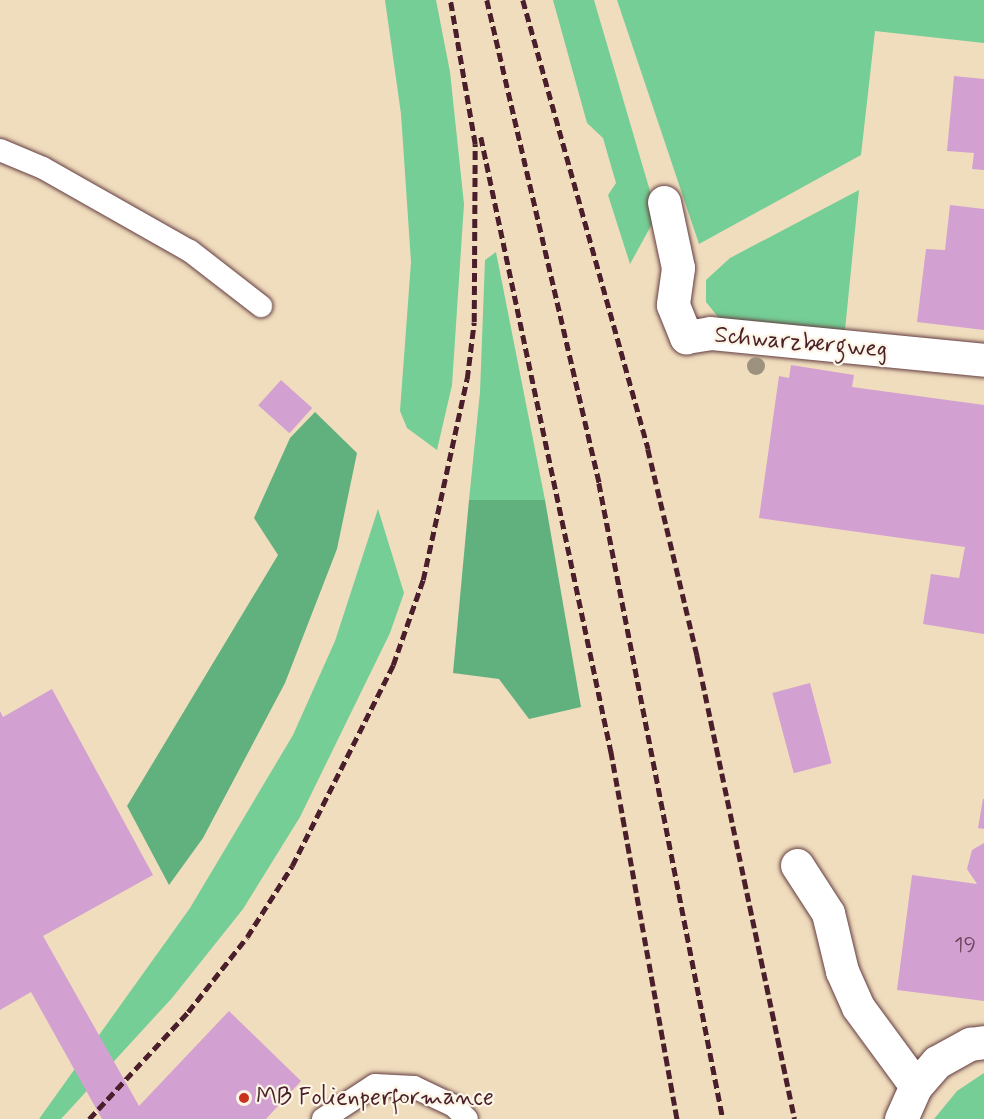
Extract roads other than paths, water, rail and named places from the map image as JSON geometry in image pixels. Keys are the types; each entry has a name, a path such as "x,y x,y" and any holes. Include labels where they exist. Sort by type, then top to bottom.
{"street":[{"name":"Schwarzbergweg","path":"664,202 678,268 673,304 686,337 710,333 984,360"},
{"path":"797,865 828,913 842,971 858,1007 916,1086"},
{"path":"901,1119 916,1086 937,1062 970,1044 984,1042"}],"lane":[{"path":"0,150 43,168 190,251 261,306"},
{"path":"323,1119 375,1085 414,1087 454,1106 467,1119"}],"railway":[{"path":"89,1119 188,1012 247,937 292,866 393,665 423,580 467,379 474,322 475,144 450,0"},
{"path":"487,0 599,483 723,1119"},
{"path":"523,0 648,449 697,655 795,1119"},
{"path":"481,137 611,751 677,1119"}],"place":[{"name":"MB Folienperformance","path":"244,1098"}]}
